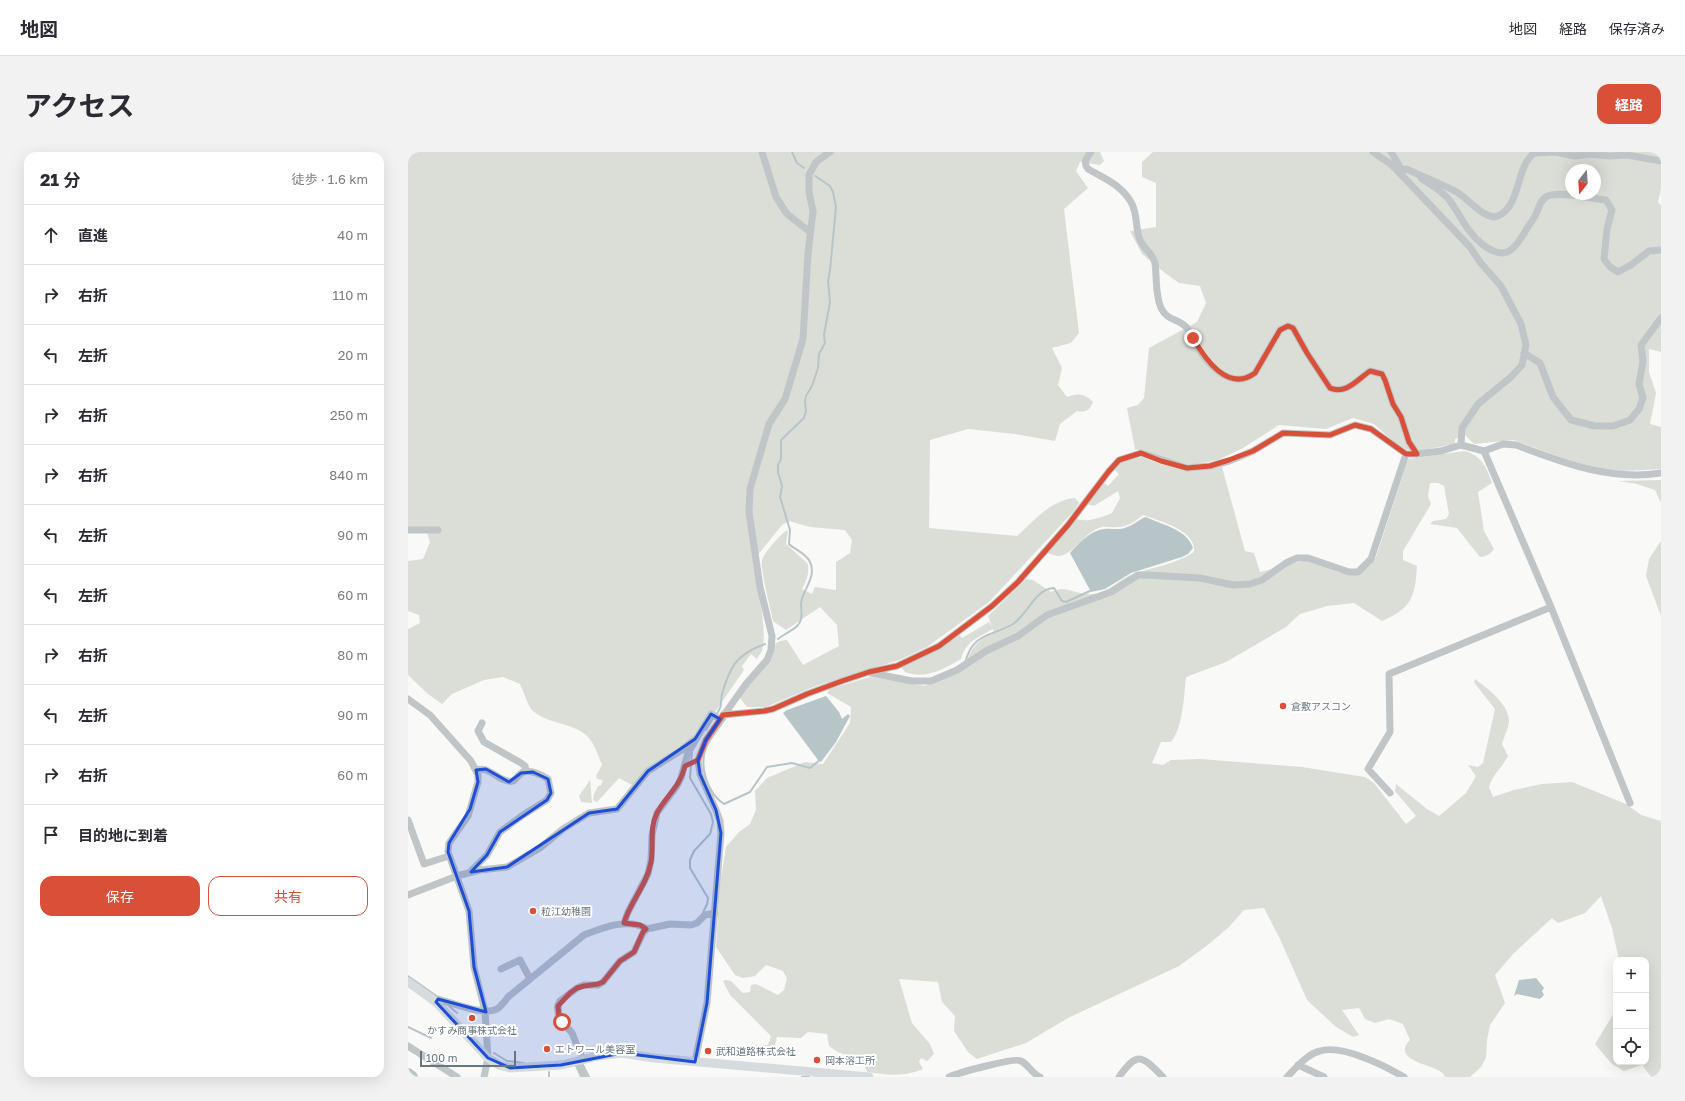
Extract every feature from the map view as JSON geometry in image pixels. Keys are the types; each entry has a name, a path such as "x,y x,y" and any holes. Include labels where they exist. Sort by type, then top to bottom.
{"main road":[{"path":"408,982 436,1002 488,1058 499,1065 510,1068 550,1066 604,1055 622,1053 654,1058 815,1074 869,1077"}],"street":[{"path":"762,152 766,168 786,214 810,232"},
{"path":"624,923 628,912 648,874 651,860 654,822 657,813 677,786 706,740 718,716 767,660 771,650 772,636 760,587 749,512 750,489 768,424 785,399 803,339 810,232 813,211 809,192 809,175 816,162 830,152"},
{"path":"1090,152 1085,161 1085,165 1088,169 1118,187 1130,200 1135,211 1140,240 1154,262 1161,308 1167,317 1182,323 1187,328 1198,347 1216,370 1229,378 1249,378 1255,373 1280,330 1288,326 1293,328 1307,353 1330,388 1336,391 1344,390 1370,371 1382,374 1393,404 1401,417 1409,442 1417,454"},
{"path":"1373,152 1401,171 1470,247 1480,262 1501,286 1521,324 1526,345 1522,365 1511,377 1478,404 1462,428 1461,445"},
{"path":"1391,152 1401,171"},
{"path":"1401,171 1406,169 1455,192 1483,212 1494,217 1502,213 1513,200 1528,158 1535,153 1555,152 1575,156 1588,154 1627,155 1661,161"},
{"path":"1420,175 1421,178 1450,200 1471,234 1483,244 1498,253 1507,253 1514,248 1535,216 1543,199 1548,195 1578,195 1592,199 1606,200 1612,210 1607,229 1604,259 1610,267 1618,272 1631,265 1649,251 1661,250"},
{"path":"1524,353 1540,363 1553,397 1570,420 1595,426 1613,426 1630,420 1639,409 1643,398 1639,384 1643,361 1641,345 1661,318"},
{"path":"695,1062 707,1003 721,833 720,821 700,774 691,763 688,753 711,714 718,716 773,709 807,694 869,672 897,666 939,646 992,606 1018,582 1068,525 1119,460 1141,453 1161,461 1187,468 1210,466 1253,451 1283,433 1330,435 1355,425 1371,429 1406,454 1441,451 1461,445 1484,451 1503,444 1516,445 1594,471 1623,474 1661,473"},
{"path":"1484,451 1551,607 1630,803"},
{"path":"869,672 912,681 930,681 957,670 986,650 1018,636 1046,615 1111,592 1138,575 1147,574 1200,578 1233,585 1250,584 1262,580 1286,563 1297,558 1308,558 1349,572 1358,572 1371,559 1406,454"},
{"path":"408,530 438,530"},
{"path":"1390,793 1368,769 1390,732 1389,674 1551,607"},
{"path":"408,699 430,715 471,761 476,770 478,782 470,809 463,823 449,843 448,852 469,911 474,967 485,1010 488,1058 484,1077"},
{"path":"482,723 478,731 484,742 521,763 526,771"},
{"path":"408,894 468,873 507,867 540,848 563,829 589,813 617,809 648,771 680,751 695,739"},
{"path":"468,873 487,855 500,832 550,796 548,779 533,772 526,771 521,773 513,781 509,782 500,779 486,769 482,768 476,770"},
{"path":"408,820 424,864 449,856"},
{"path":"436,1002 438,999 485,1010 499,1008 508,997 584,935 598,929 624,923 645,928 670,924 691,925 697,923 706,915 715,913"},
{"path":"584,1077 572,1033 559,1018 558,1006 577,988 603,982 620,961 634,952 645,928"},
{"path":"501,969 520,960 530,979"},
{"path":"408,1046 456,1077"},
{"path":"1287,1077 1298,1065 1313,1054 1326,1050 1344,1052 1381,1064 1404,1077"},
{"path":"1118,1077 1128,1065 1136,1059 1140,1059 1149,1063 1163,1077"},
{"path":"949,1077 1006,1061 1018,1060 1024,1063 1033,1074 1040,1077"},
{"path":"1298,1065 1324,1077"}],"highlighted area":[{"path":"711,714 720,719 706,740 698,760 700,774 716,810 721,833 707,1003 695,1062 622,1053 561,1065 510,1068 488,1058 436,1002 438,999 486,1012 474,967 469,911 448,852 449,843 470,809 478,782 476,770 486,769 509,782 521,773 533,772 548,779 551,793 547,800 500,832 487,855 471,872 507,867 589,813 617,809 648,771 695,739"}],"shaded area":[{"path":"408,152 1100,152 1104,161 1100,165 1080,162 1076,171 1088,188 1064,209 1079,333 1071,343 1052,348 1062,368 1058,385 1067,397 1078,394 1084,395 1093,402 1087,410 1083,412 1077,411 1060,424 1055,441 1015,434 968,429 930,440 929,528 1017,536 1037,517 1058,503 1075,498 1079,503 1074,511 989,602 927,647 899,660 813,687 766,707 747,707 740,698 746,687 769,661 775,644 780,641 787,640 803,665 839,646 837,625 820,607 786,630 773,621 764,580 762,560 773,544 788,530 786,544 808,564 807,577 802,589 812,594 815,587 836,590 836,562 850,553 852,540 845,530 810,527 789,521 782,525 753,561 764,632 762,651 757,659 751,654 742,666 744,670 686,754 676,752 632,785 619,778 597,802 593,800 598,786 601,785 603,780 597,779 596,776 602,765 596,749 591,741 580,731 538,715 530,707 520,684 503,677 484,680 452,694 442,704 428,694 408,675 408,629 420,623 419,615 408,611 408,561 423,559 430,542 425,527 408,527"},
{"path":"1153,152 1661,152 1661,189 1658,202 1661,205 1661,352 1649,349 1649,372 1656,393 1650,424 1661,427 1661,469 1623,471 1597,469 1514,440 1474,444 1465,435 1455,439 1455,444 1423,450 1407,450 1396,444 1374,424 1353,418 1326,429 1279,425 1243,448 1218,460 1196,464 1184,464 1135,449 1127,408 1138,405 1144,398 1149,348 1197,322 1206,303 1200,286 1179,283 1142,254 1130,231 1156,227 1156,183 1142,177 1142,162"},
{"path":"1465,451 1471,453 1483,463 1492,483 1478,492 1484,531 1494,549 1486,556 1480,557 1457,528 1430,524 1433,521 1446,519 1449,514 1444,486 1438,483 1430,483 1428,496 1431,504 1403,551 1403,560 1417,566 1413,594 1406,606 1382,621 1354,603 1327,606 1300,614 1286,627 1226,662 1186,677 1182,711 1175,736 1171,742 1161,742 1152,763 1163,765 1171,760 1200,759 1302,767 1365,777 1374,783 1406,824 1416,816 1395,791 1396,784 1427,809 1439,816 1466,793 1476,776 1468,765 1478,767 1483,763 1495,709 1474,682 1475,679 1486,687 1502,703 1506,709 1509,722 1502,744 1508,756 1493,778 1489,787 1493,797 1514,790 1542,784 1572,782 1626,804 1641,815 1661,821 1661,1077 1651,1077 1642,1065 1649,1065 1649,957 1618,957 1612,928 1601,896 1585,913 1558,923 1552,918 1514,953 1495,975 1505,1003 1490,1025 1486,1058 1481,1067 1470,1077 1445,1077 1438,1070 1409,1057 1405,1053 1405,1048 1410,1040 1403,1024 1389,1019 1375,1023 1365,1019 1359,1008 1342,1010 1359,1035 1353,1037 1336,1027 1307,1000 1280,939 1264,908 1244,910 1229,927 1179,966 1068,1018 1026,1043 977,1059 968,1052 954,1031 955,1016 942,1002 938,982 899,979 912,1023 930,1044 934,1054 927,1061 921,1058 919,1062 923,1069 916,1072 896,1075 867,1072 863,1062 836,1051 829,1046 827,1034 808,1032 801,1038 777,1037 775,1045 765,1053 757,1051 755,1048 739,1047 750,1045 768,1045 771,1036 730,995 723,981 731,981 743,993 750,992 751,985 756,984 778,995 784,990 787,978 783,971 766,965 755,976 743,978 735,975 716,947 720,884 726,847 739,832 750,824 756,810 755,791 767,778 805,762 823,764 850,723 851,707 827,693 830,689 870,677 925,686 966,664 976,645 984,638 994,633 993,629 969,644 961,659 941,670 920,675 905,672 901,667 926,656 960,635 962,638 989,622 992,627 988,616 1026,579 1033,580 1051,592 1063,589 1085,594 1093,594 1108,589 1131,575 1171,563 1194,552 1193,544 1190,538 1183,532 1143,515 1125,526 1102,527 1096,529 1064,555 1058,556 1047,553 1076,519 1090,520 1112,513 1120,498 1118,491 1094,506 1087,504 1104,483 1108,486 1119,474 1114,469 1120,462 1142,457 1188,471 1222,467 1245,551 1254,553 1260,572 1308,561 1340,573 1369,566 1376,557 1408,459"},
{"path":"1661,480 1661,503 1655,490 1637,484 1618,481"},
{"path":"1146,517 1180,532 1190,542 1193,548 1188,554 1182,557 1131,573 1105,589 1091,592 1070,553 1083,540 1099,530 1125,528"},
{"path":"1661,541 1661,616 1646,576 1649,559"},
{"path":"826,696 839,712 842,719 848,714 850,716 836,742 821,762 783,713 787,710"},
{"path":"590,780 592,803 581,802 579,796"},
{"path":"1536,978 1544,988 1542,991 1544,995 1540,999 1517,994 1514,996 1519,980"},
{"path":"1613,1015 1613,1065 1595,1044"},
{"path":"1614,1065 1642,1065 1624,1071"}],"waterway":[{"path":"792,152 797,163 804,168"},
{"path":"778,639 799,624 802,616 802,598 812,573 812,567 808,559 789,544 790,530 780,497 782,486 778,472 778,465 781,459 781,440 804,418 806,411 806,396 812,386 818,368 819,354 825,343 824,335 830,302 828,281 836,207 833,192 830,186 815,176"},
{"path":"965,663 968,653 978,640 1013,624 1023,615 1042,592 1054,588 1062,601 1066,602 1092,590"},
{"path":"716,715 720,707 722,694 728,676 736,662 748,652 765,644"},
{"path":"706,730 713,718"},
{"path":"725,719 708,744 703,763 709,786 713,793 724,804 750,792 767,767 792,763 810,768 821,759"},
{"path":"692,752 690,778 711,814 713,822 710,834 694,851 690,860 690,868 708,898 702,915"},
{"path":"408,976 438,997"},
{"path":"448,1005 457,1013"},
{"path":"555,1007 556,1016"},
{"path":"408,1027 431,1038"},
{"path":"494,1053 507,1061 524,1063"},
{"path":"583,1065 589,1077"},
{"path":"549,1072 549,1077"},
{"path":"408,1074 412,1077"},
{"path":"802,1077 809,1076"}],"place":[{"name":"倉敷アスコン","path":"1283,706"},
{"name":"粒江幼稚園","path":"533,911"},
{"name":"かすみ商事株式会社","path":"472,1018"},
{"name":"エトワール美容室","path":"547,1049"},
{"name":"武和道路株式会社","path":"708,1051"},
{"name":"岡本溶工所","path":"817,1060"}],"route":[{"path":"562,1022 559,1018 558,1012 560,1002 577,988 603,982 608,978 614,966 629,956 637,948 643,932 646,929 637,924 624,923 628,912 648,874 651,860 652,835 657,813 677,786 685,766 698,760 706,740 723,715 773,709 842,681 869,672 897,666 939,646 992,606 1018,582 1068,525 1119,460 1141,453 1161,461 1187,468 1210,466 1253,451 1283,433 1330,435 1355,425 1371,429 1406,454 1417,454 1409,442 1401,417 1393,404 1382,374 1375,371 1370,371 1344,390 1336,391 1330,388 1307,353 1293,328 1288,326 1280,330 1255,373 1249,378 1229,378 1216,370 1204,356 1193,338"}]}
